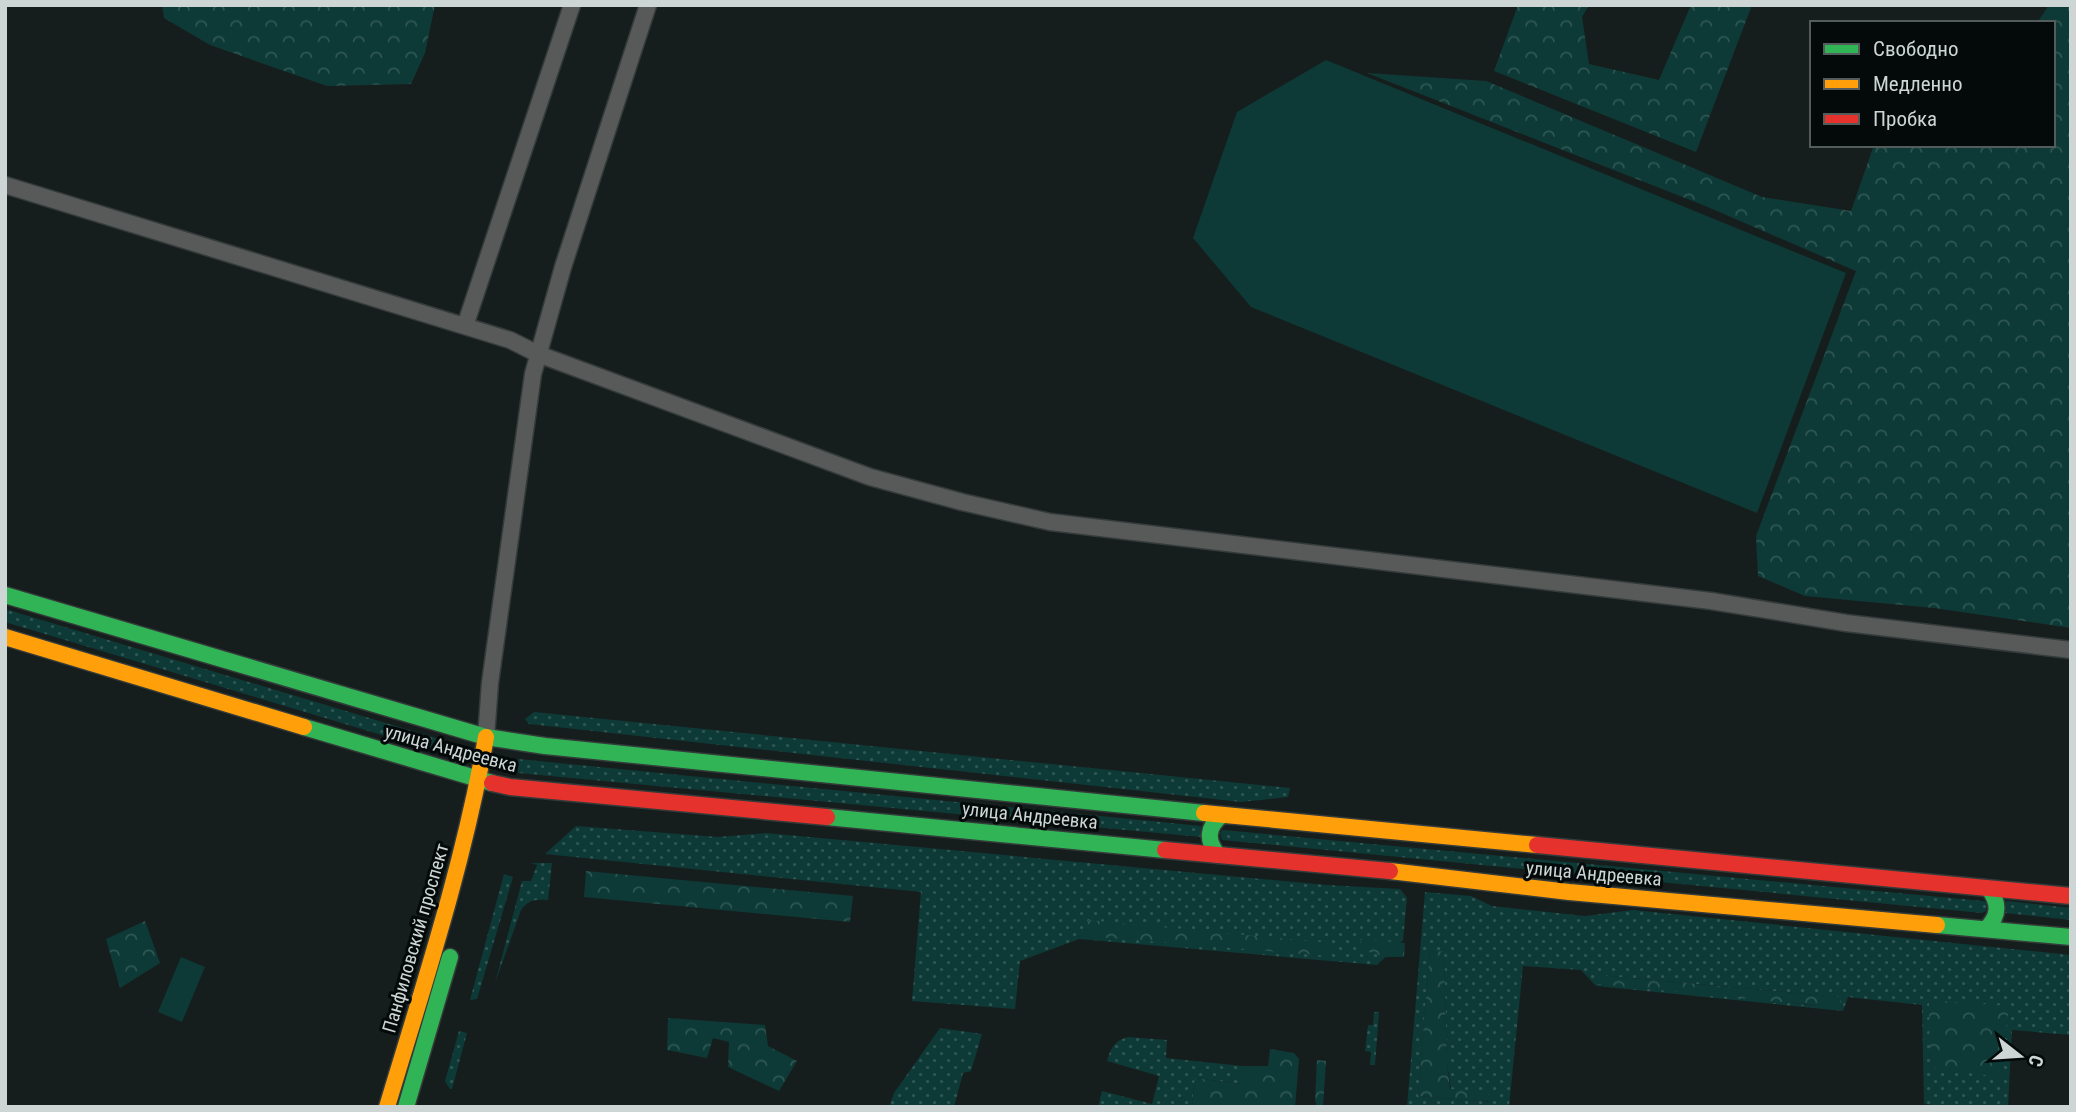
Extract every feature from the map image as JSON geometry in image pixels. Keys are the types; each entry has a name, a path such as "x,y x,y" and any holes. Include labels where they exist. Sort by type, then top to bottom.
{"main road":[{"name":"улица Андреевка","path":"5,595 486,737 545,746 1222,815 2071,895"},
{"name":"улица Андреевка","path":"5,637 485,782 1418,874 1531,888 2071,937"},
{"path":"486,737 485,782 488,808"},
{"name":"Панфиловский проспект","path":"387,1107 485,782"},
{"path":"1218,855 1212,848 1209,829 1222,815"},
{"path":"1986,929 1995,921 1998,910 1996,898 1989,889"},
{"name":"Панфиловский проспект","path":"406,1107 455,943"}],"street":[{"path":"465,326 572,5"},
{"path":"486,737 504,579 533,373 563,267 648,5"},
{"path":"5,184 510,340 538,354 870,477 961,502 1050,522 1711,601 1846,623 2071,650"}],"green space":[{"path":"162,5 435,5 425,53 411,84 327,86 210,45 164,18"},
{"path":"1518,5 1589,5 1582,17 1589,64 1659,80 1691,5 1752,5 1696,152 1494,71"},
{"path":"2049,5 2071,5 2071,628 1934,608 1805,596 1758,576 1756,536 1856,271 1703,205 1367,73 1486,81 1762,197 1851,211 1873,147 2055,147 2055,21 2038,21"},
{"path":"1326,60 1846,273 1757,513 1251,307 1193,238 1237,112"},
{"path":"5,609 456,744 456,754 452,756 5,622"},
{"path":"534,712 1290,788 1288,797 1241,802 529,724 525,719"},
{"path":"518,759 1201,826 1201,837 518,773"},
{"path":"576,826 718,837 766,833 1327,885 1400,889 1407,898 1403,940 1377,965 1079,939 1020,961 1015,1009 912,1001 921,892 545,854"},
{"path":"1223,830 1987,903 1986,911 1982,913 1222,840 1220,833"},
{"path":"531,863 552,863 548,900 533,901 521,910 495,983 522,881 531,881 537,865"},
{"path":"586,871 853,896 850,922 584,897"},
{"path":"504,874 513,877 477,999 470,1000"},
{"path":"1425,892 1471,896 1492,906 1585,916 1633,910 2071,955 2071,1035 2012,1030 2008,1107 1924,1104 1922,1005 1848,997 1843,1011 1596,986 1581,970 1523,966 1509,1107 1407,1107","holes":["1430,950 1444,953 1447,1063 1451,1089 1492,1102 1418,1096","1598,975 1840,997 1841,1007 1806,1005"]},
{"path":"2006,901 2071,908 2071,920 2005,913"},
{"path":"1088,920 1331,943 1329,956 1085,936"},
{"path":"145,921 160,963 120,988 106,939"},
{"path":"1360,939 1405,943 1404,957 1387,957 1362,950"},
{"path":"1430,950 1444,952 1450,1089 1487,1092 1493,1102 1418,1096"},
{"path":"181,957 205,967 182,1022 158,1012"},
{"path":"1598,975 1841,997 1841,1008 1598,984"},
{"path":"1929,1000 2009,1006 2000,1077 1930,1068"},
{"path":"1374,1012 1379,1012 1375,1065 1370,1065 1371,1052 1365,1051 1368,1025 1373,1025"},
{"path":"668,1018 765,1025 768,1046 797,1061 779,1091 728,1067 729,1042 713,1038 707,1058 667,1050"},
{"path":"940,1028 982,1034 971,1071 963,1073 954,1107 889,1107 894,1093"},
{"path":"459,1031 467,1033 450,1089 445,1081"},
{"path":"1128,1037 1167,1040 1166,1058 1242,1066 1241,1084 1195,1078 1192,1107 1098,1107 1102,1091 1152,1104 1159,1076 1107,1061 1114,1046"},
{"path":"1270,1049 1294,1053 1299,1059 1295,1107 1192,1107 1195,1078 1240,1084 1242,1066 1268,1066"},
{"path":"1317,1060 1326,1061 1323,1107 1317,1107 1315,1100"}],"traffic: fast":[{"path":"5,595 486,737"},
{"path":"304,727 492,783"},
{"path":"486,737 545,746 1204,813"},
{"path":"1218,855 1211,844 1210,834 1213,824 1222,815"},
{"path":"827,817 1165,850"},
{"path":"1986,929 1996,915 1995,900 1989,889"},
{"path":"1937,925 2071,937"},
{"path":"406,1107 450,957"}],"traffic: slow":[{"path":"5,637 304,727"},
{"path":"387,1107 455,877 486,737"},
{"path":"1204,813 1537,845"},
{"path":"1390,871 1569,892 1937,925"}],"traffic: jam":[{"path":"492,783 510,787 827,817"},
{"path":"1537,845 2071,896"},
{"path":"1165,850 1390,871"}]}
